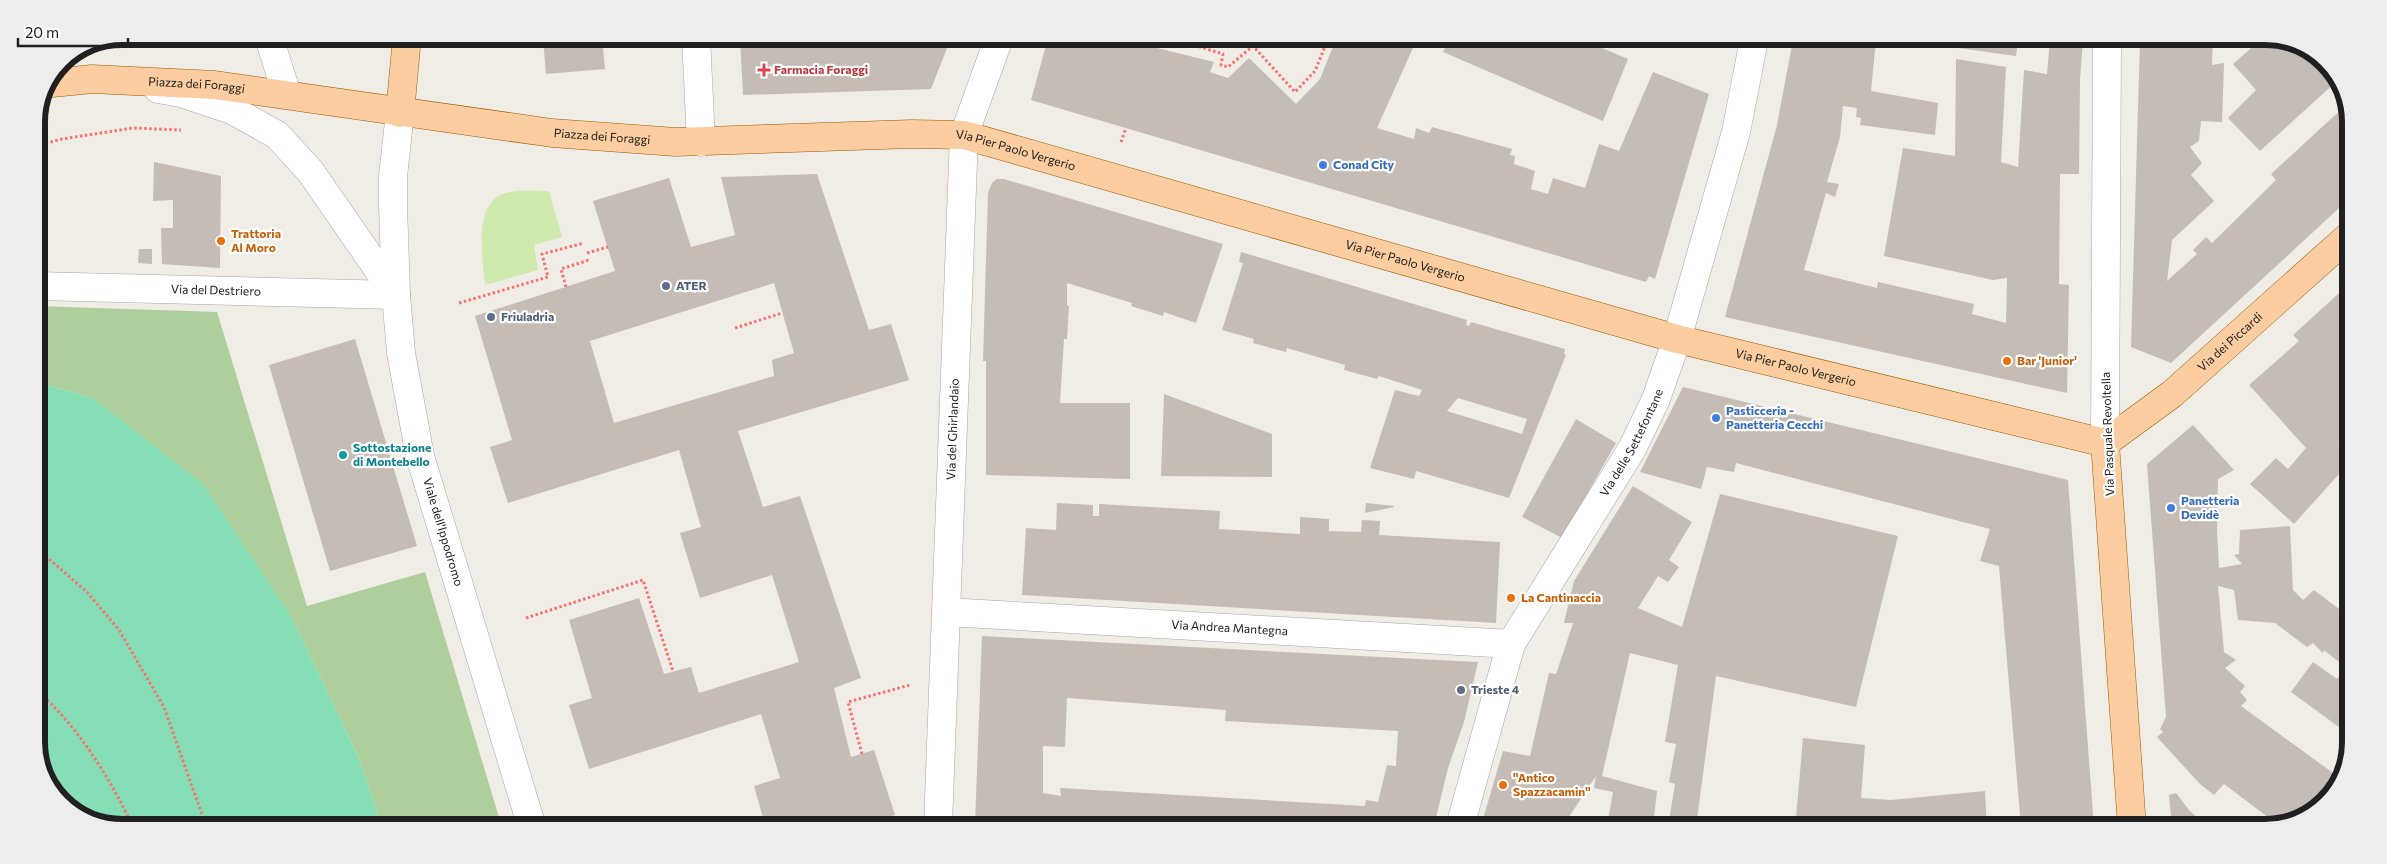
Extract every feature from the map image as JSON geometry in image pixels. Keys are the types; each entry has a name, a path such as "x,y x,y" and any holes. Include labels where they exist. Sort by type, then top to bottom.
{"main road":[{"path":"400,113 406,45"},
{"name":"Piazza dei Foraggi","path":"56,83 92,79 215,85 400,113 552,133 676,142 701,142"},
{"name":"Via Pier Paolo Vergerio","path":"701,142 912,134 964,135 1676,339 2105,443"},
{"name":"Via dei Piccardi","path":"2105,443 2172,394 2342,242"},
{"name":"Via Pasquale Revoltella","path":"2105,443 2131,819"}],"street":[{"path":"272,45 287,95"},
{"path":"696,45 701,142"},
{"name":"Via del Ghirlandaio","path":"938,819 964,135 996,45"},
{"name":"Via delle Settefontane","path":"1462,819 1511,644 1632,450 1656,399 1676,339 1736,132 1753,45"},
{"name":"Via Pasquale Revoltella","path":"2105,443 2107,45"},
{"path":"92,79 181,93 232,110 277,135 310,170 396,295"},
{"name":"Viale dell'Ippodromo","path":"400,113 393,176 396,295 401,353 420,456 529,819"},
{"name":"Via del Destriero","path":"45,286 396,295"},
{"name":"Via Andrea Mantegna","path":"946,612 1511,644"}],"path":[{"path":"124,45 225,45"},
{"path":"1193,45 1223,54 1221,65 1228,67 1253,46 1296,92 1315,71 1326,45"},
{"path":"45,143 62,138 132,128 188,131"},
{"path":"1121,142 1126,128"},
{"path":"459,303 548,277 542,254 584,243"},
{"path":"587,253 608,247"},
{"path":"566,287 560,269 589,260"},
{"path":"735,328 782,313"},
{"path":"45,557 87,592 119,630 164,706 203,819"},
{"path":"526,618 643,580 673,671"},
{"path":"862,754 848,702 910,685"},
{"path":"45,697 93,755 129,819"}],"green space":[{"path":"549,191 562,237 534,245 538,270 485,285 482,233 488,208 495,198 506,193"},
{"path":"45,306 217,312 307,606 425,572 499,819 379,819 358,756 292,618 93,398 45,385"},
{"path":"45,385 93,398 204,485 292,618 358,756 379,819 107,818 79,806 61,789 51,771 45,747"}],"building":[{"path":"544,45 603,45 605,69 546,74"},
{"path":"740,45 948,45 931,89 743,95"},
{"path":"1046,45 1145,45 1214,62 1210,72 1228,78 1249,58 1296,104 1320,79 1334,45 1414,45 1377,128 1414,139 1416,128 1429,133 1432,127 1512,149 1510,155 1515,156 1514,164 1535,171 1531,189 1548,194 1553,178 1585,188 1599,144 1619,151 1653,72 1709,94 1655,279 1649,276 1646,282 1031,100"},
{"path":"1446,45 1595,45 1628,59 1603,121 1443,52"},
{"path":"1792,45 1876,45 1871,91 1938,103 1935,135 1860,125 1861,118 1856,117 1857,108 1843,106 1840,137 1827,182 1839,184 1835,197 1826,193 1804,270 1877,288 1878,282 1974,304 1972,314 2006,323 2007,278 1993,280 1884,256 1903,148 1955,156 1956,59 2006,67 2001,162 2018,167 2024,70 2047,74 2050,45 2083,45 2080,79 2079,174 2060,174 2059,284 2069,285 2067,393 1725,317 1777,125"},
{"path":"1951,45 2017,45 2016,56 1951,47"},
{"path":"2140,45 2213,45 2212,65 2224,63 2222,122 2201,121 2199,141 2190,147 2202,163 2191,175 2214,201 2172,240 2167,281 2197,254 2193,250 2206,237 2212,243 2276,180 2271,174 2341,109 2342,205 2171,363 2131,347"},
{"path":"2254,45 2280,46 2299,53 2312,61 2326,75 2332,85 2260,151 2228,118 2256,90 2233,64"},
{"path":"154,162 221,176 220,268 162,264 161,228 173,228 173,200 153,201"},
{"path":"817,174 869,330 891,324 909,380 738,431 763,507 800,496 861,678 834,688 851,757 874,750 895,815 882,819 763,819 754,786 780,778 761,714 589,769 569,705 592,698 569,620 639,598 664,674 691,667 699,693 799,662 772,575 700,598 680,533 701,527 679,450 508,503 490,447 512,440 475,316 615,271 593,201 669,178 691,247 735,235 721,177","holes":["774,283 794,353 772,360 774,376 614,423 590,341"]},
{"path":"997,179 1004,179 1223,244 1196,323 1164,312 1163,316 1131,306 1132,303 1067,283 1067,305 1069,306 1067,339 1064,339 1060,403 1130,403 1130,479 986,475 986,361 983,361 988,193 992,183"},
{"path":"139,249 152,249 152,264 138,263"},
{"path":"1241,252 1467,320 1466,325 1469,326 1471,322 1565,349 1564,354 1566,355 1509,498 1416,471 1414,479 1370,468 1395,390 1419,396 1422,390 1379,376 1377,379 1344,370 1345,365 1287,348 1286,352 1253,343 1254,339 1222,330 1243,263 1239,262","holes":["1458,398 1527,419 1522,434 1447,411"]},
{"path":"2342,290 2342,442 2338,446 2342,450 2342,471 2294,524 2250,484 2276,458 2288,469 2306,448 2249,385 2299,341 2293,335"},
{"name":"Sottostazione di Montebello","path":"355,339 417,546 330,571 269,365"},
{"path":"1683,387 2068,480 2093,819 2020,819 1999,566 1980,561 1990,529 1736,463 1734,472 1707,467 1701,489 1640,472"},
{"path":"1164,394 1272,434 1272,477 1161,476"},
{"path":"1576,419 1616,443 1562,538 1522,517"},
{"path":"2193,425 2234,470 2218,479 2217,531 2219,568 2242,564 2234,555 2239,554 2240,530 2290,526 2293,590 2303,600 2314,590 2342,611 2342,665 2324,650 2323,653 2313,643 2307,647 2275,623 2238,620 2234,590 2218,586 2224,652 2236,660 2225,668 2245,686 2240,692 2247,700 2241,706 2335,774 2326,789 2316,800 2299,811 2270,819 2224,784 2214,795 2200,784 2157,737 2163,732 2160,729 2166,717 2147,464"},
{"path":"1633,486 1692,522 1669,560 1679,567 1668,582 1658,576 1638,608 1682,627 1720,494 1898,536 1856,707 1716,676 1697,819 1669,819 1675,784 1669,782 1676,744 1665,742 1678,665 1630,653 1602,776 1657,791 1654,819 1608,819 1613,792 1594,788 1596,776 1568,819 1483,819 1503,751 1530,756 1549,673 1556,674 1573,623 1564,623 1574,581"},
{"path":"1057,503 1093,505 1093,516 1099,516 1099,504 1220,511 1219,529 1300,534 1300,517 1329,519 1329,531 1361,532 1362,520 1380,521 1379,535 1500,542 1496,623 1022,595 1026,528 1056,530"},
{"path":"1366,503 1394,506 1394,507 1365,513"},
{"path":"982,636 1478,662 1464,722 1448,768 1436,819 975,819","holes":["1067,698 1226,710 1225,721 1398,731 1396,766 1387,765 1378,802 1366,800 1365,806 1060,788 1061,796 1043,793 1043,746 1065,747"]},
{"path":"2313,662 2337,679 2342,672 2342,729 2291,692"},
{"path":"1803,738 1865,745 1861,798 1891,800 1985,791 1987,819 1796,818"},
{"path":"2176,793 2198,819 2171,819 2169,795"}],"place":[{"name":"Farmacia Foraggi","path":"764,70"},
{"name":"Conad City","path":"1323,165"},
{"name":"Trattoria Al Moro","path":"221,241"},
{"name":"ATER","path":"666,286"},
{"name":"Friuladria","path":"491,317"},
{"name":"Bar 'Junior'","path":"2007,361"},
{"name":"Pasticceria - Panetteria Cecchi","path":"1716,418"},
{"name":"Sottostazione di Montebello","path":"343,455"},
{"name":"Panetteria Devidè","path":"2171,508"},
{"name":"La Cantinaccia","path":"1511,598"},
{"name":"Trieste 4","path":"1461,690"},
{"name":"''Antico Spazzacamin''","path":"1503,785"}]}
